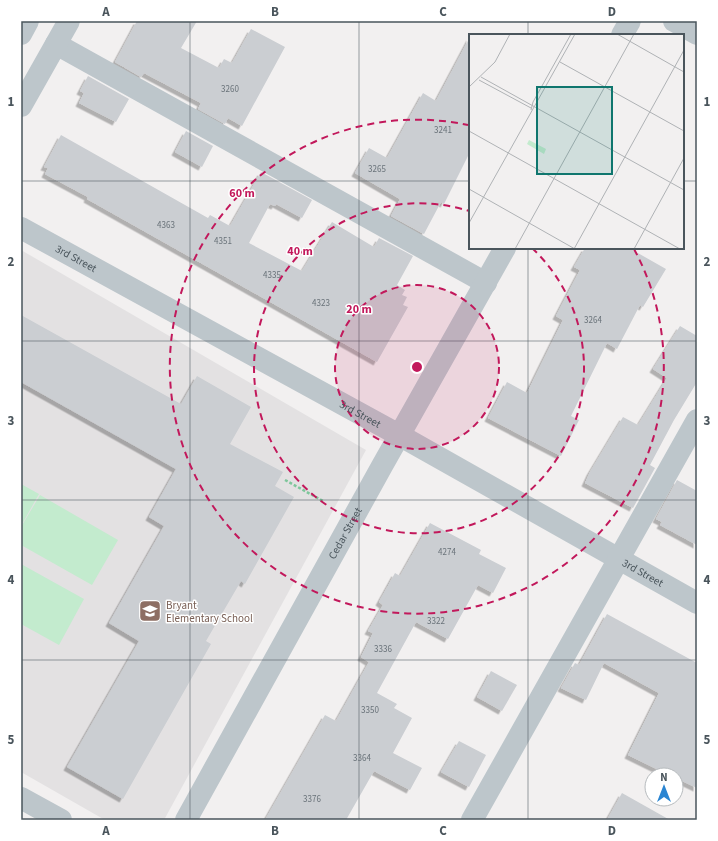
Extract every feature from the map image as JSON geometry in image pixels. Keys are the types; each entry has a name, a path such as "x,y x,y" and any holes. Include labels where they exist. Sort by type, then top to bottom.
{"street":[{"path":"21,34 28,21"},
{"path":"21,106 69,21"},
{"path":"623,34 630,21"},
{"path":"674,21 697,34"},
{"path":"56,44 486,283"},
{"name":"3rd Street","path":"21,228 399,435 697,603"},
{"name":"Cedar Street","path":"186,820 399,435 504,249"},
{"path":"472,820 697,420"},
{"path":"21,798 61,820"}],"path":[{"path":"285,480 323,501"}],"shaded area":[{"name":"Bryant Elementary School","path":"21,250 366,450 164,820 105,820 21,772"}],"green space":[{"path":"21,484 39,494 21,526"},
{"path":"40,495 118,540 92,585 21,545 21,527"},
{"path":"21,564 84,599 59,645 21,624"}],"building":[{"path":"137,21 197,21 181,48 219,68 224,59 232,63 251,29 285,47 242,126 228,118 225,124 198,109 201,103 144,73 141,77 115,62"},
{"path":"469,39 469,154 444,204 441,202 424,234 391,216 400,199 355,173 369,148 387,158 423,93 436,101"},
{"path":"88,76 129,99 116,122 79,103 84,93 80,91"},
{"path":"186,131 213,146 202,167 175,152"},
{"path":"61,135 208,218 210,215 230,226 261,172 312,200 302,218 276,204 275,206 270,204 249,243 302,271 332,222 374,247 379,238 413,256 397,285 405,290 402,295 407,297 403,305 408,307 377,362 45,174 48,168 44,167"},
{"path":"584,249 631,249 666,269 643,307 640,305 617,349 607,343 571,416 579,420 561,456 488,418 507,382 527,393 563,320 556,316 580,270 574,267"},
{"path":"21,315 181,404 197,376 251,407 230,444 283,472 275,486 294,497 245,584 241,581 206,641 211,644 123,799 67,767 139,641 109,623 164,526 149,517 176,469 21,382"},
{"path":"680,326 697,336 697,382 674,420 650,465 655,468 633,508 585,483 623,417 638,425 667,378 653,369"},
{"path":"677,480 697,491 697,545 660,525 662,522 656,519"},
{"path":"430,523 481,550 479,554 506,568 493,593 478,585 448,639 416,622 377,693 397,704 394,708 412,718 393,753 422,768 410,790 374,771 346,820 265,820 325,715 336,721 369,662 361,657 373,633 368,631 383,605 379,602 395,573 400,576"},
{"path":"607,614 697,663 697,788 684,782 684,767 653,767 628,755 659,693 604,663 586,700 561,688 575,663 579,665"},
{"path":"491,671 517,685 502,711 477,697"},
{"path":"459,741 486,755 469,787 441,772"},
{"path":"622,793 644,805 644,807 647,807 670,820 607,820"}],"place":[{"name":"Bryant Elementary School","path":"150,611"}]}
